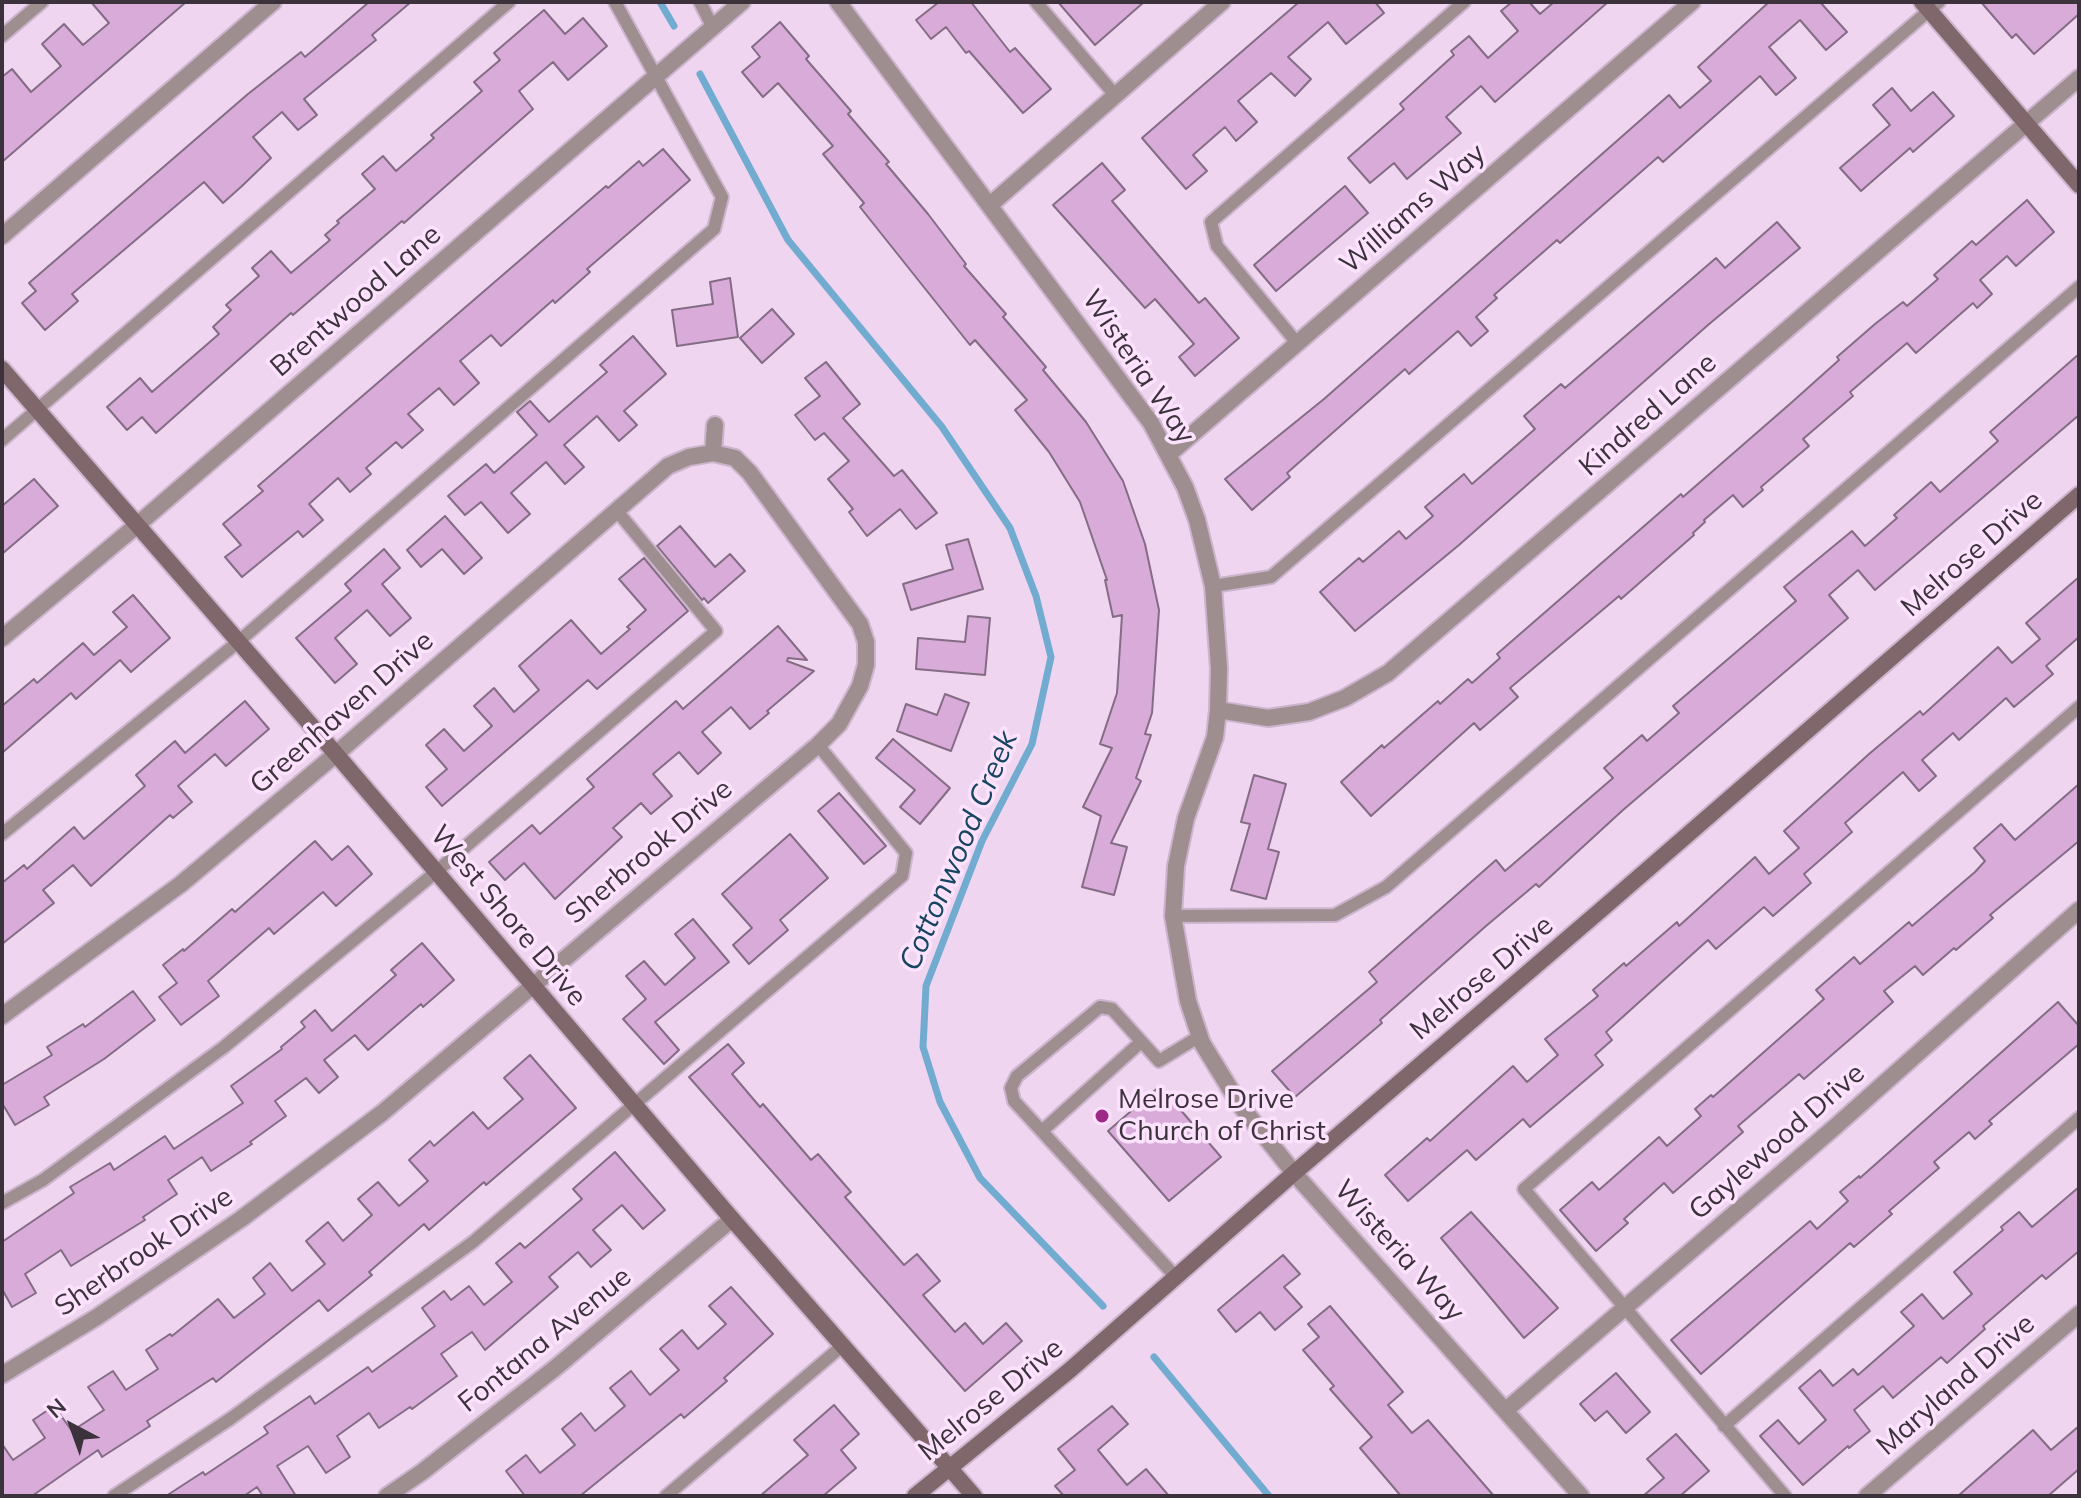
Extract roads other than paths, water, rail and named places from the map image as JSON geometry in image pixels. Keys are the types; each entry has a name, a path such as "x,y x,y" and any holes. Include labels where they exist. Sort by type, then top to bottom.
{"street":[{"path":"2,236 273,2"},
{"name":"Brentwood Lane","path":"2,638 136,526 742,2"},
{"name":"Wisteria Way","path":"838,2 1151,423 1185,487 1197,520 1213,586 1219,668 1218,710 1215,737 1186,818 1176,866 1173,916 1188,1001 1200,1036 1240,1105 1294,1173 1581,1496"},
{"path":"990,205 1222,2"},
{"name":"Williams Way","path":"1168,455 1692,2"},
{"path":"1930,5 2079,185"},
{"name":"Kindred Lane","path":"1218,710 1268,718 1309,712 1345,698 1388,673 2079,78"},
{"name":"West Shore Drive","path":"2,369 974,1496"},
{"path":"713,453 715,425"},
{"name":"Greenhaven Drive","path":"2,1016 181,884 668,466 689,457 713,453"},
{"name":"Sherbrook Drive","path":"2,1375 97,1317 241,1219 382,1113 839,724 860,686 866,665 866,642 860,624 750,473 735,458 713,453"},
{"name":"Melrose Drive","path":"915,1496 1070,1370 2079,495"},
{"name":"Gaylewood Drive","path":"1506,1410 1836,1126 2079,910"},
{"name":"Fontana Avenue","path":"387,1496 554,1369 732,1219"},
{"name":"Maryland Drive","path":"1867,1496 2079,1314"}],"lane":[{"path":"2,36 42,2"},
{"path":"2,440 509,2"},
{"path":"2,834 238,642 714,229 722,197 615,2"},
{"path":"700,2 713,28"},
{"path":"1036,2 1115,95"},
{"path":"1297,343 1217,246 1211,222 1464,2"},
{"path":"1213,586 1271,577 1930,5"},
{"path":"1173,916 1335,915 1386,887 2079,287"},
{"path":"2,1203 43,1180 224,1047 436,872 716,631 617,511"},
{"path":"1785,1496 1524,1189 2079,707"},
{"path":"114,1496 230,1419 473,1242 902,876 906,853 818,745"},
{"path":"1175,1276 1042,1131 1011,1095 1011,1088 1017,1076 1100,1007 1112,1009 1159,1061 1200,1036"},
{"path":"1042,1131 1141,1042"},
{"path":"1724,1426 2079,1118"},
{"path":"666,1496 842,1346"}],"waterway":[{"name":"Cottonwood Creek","path":"660,2 674,26"},
{"name":"Cottonwood Creek","path":"700,74 788,240 942,427 1010,528 1036,596 1051,657 1032,744 982,841 926,986 923,1047 940,1102 980,1178 1103,1306"},
{"name":"Cottonwood Creek","path":"1154,1357 1269,1496"}],"place":[{"name":"Melrose Drive Church of Christ","path":"1102,1116"}]}
